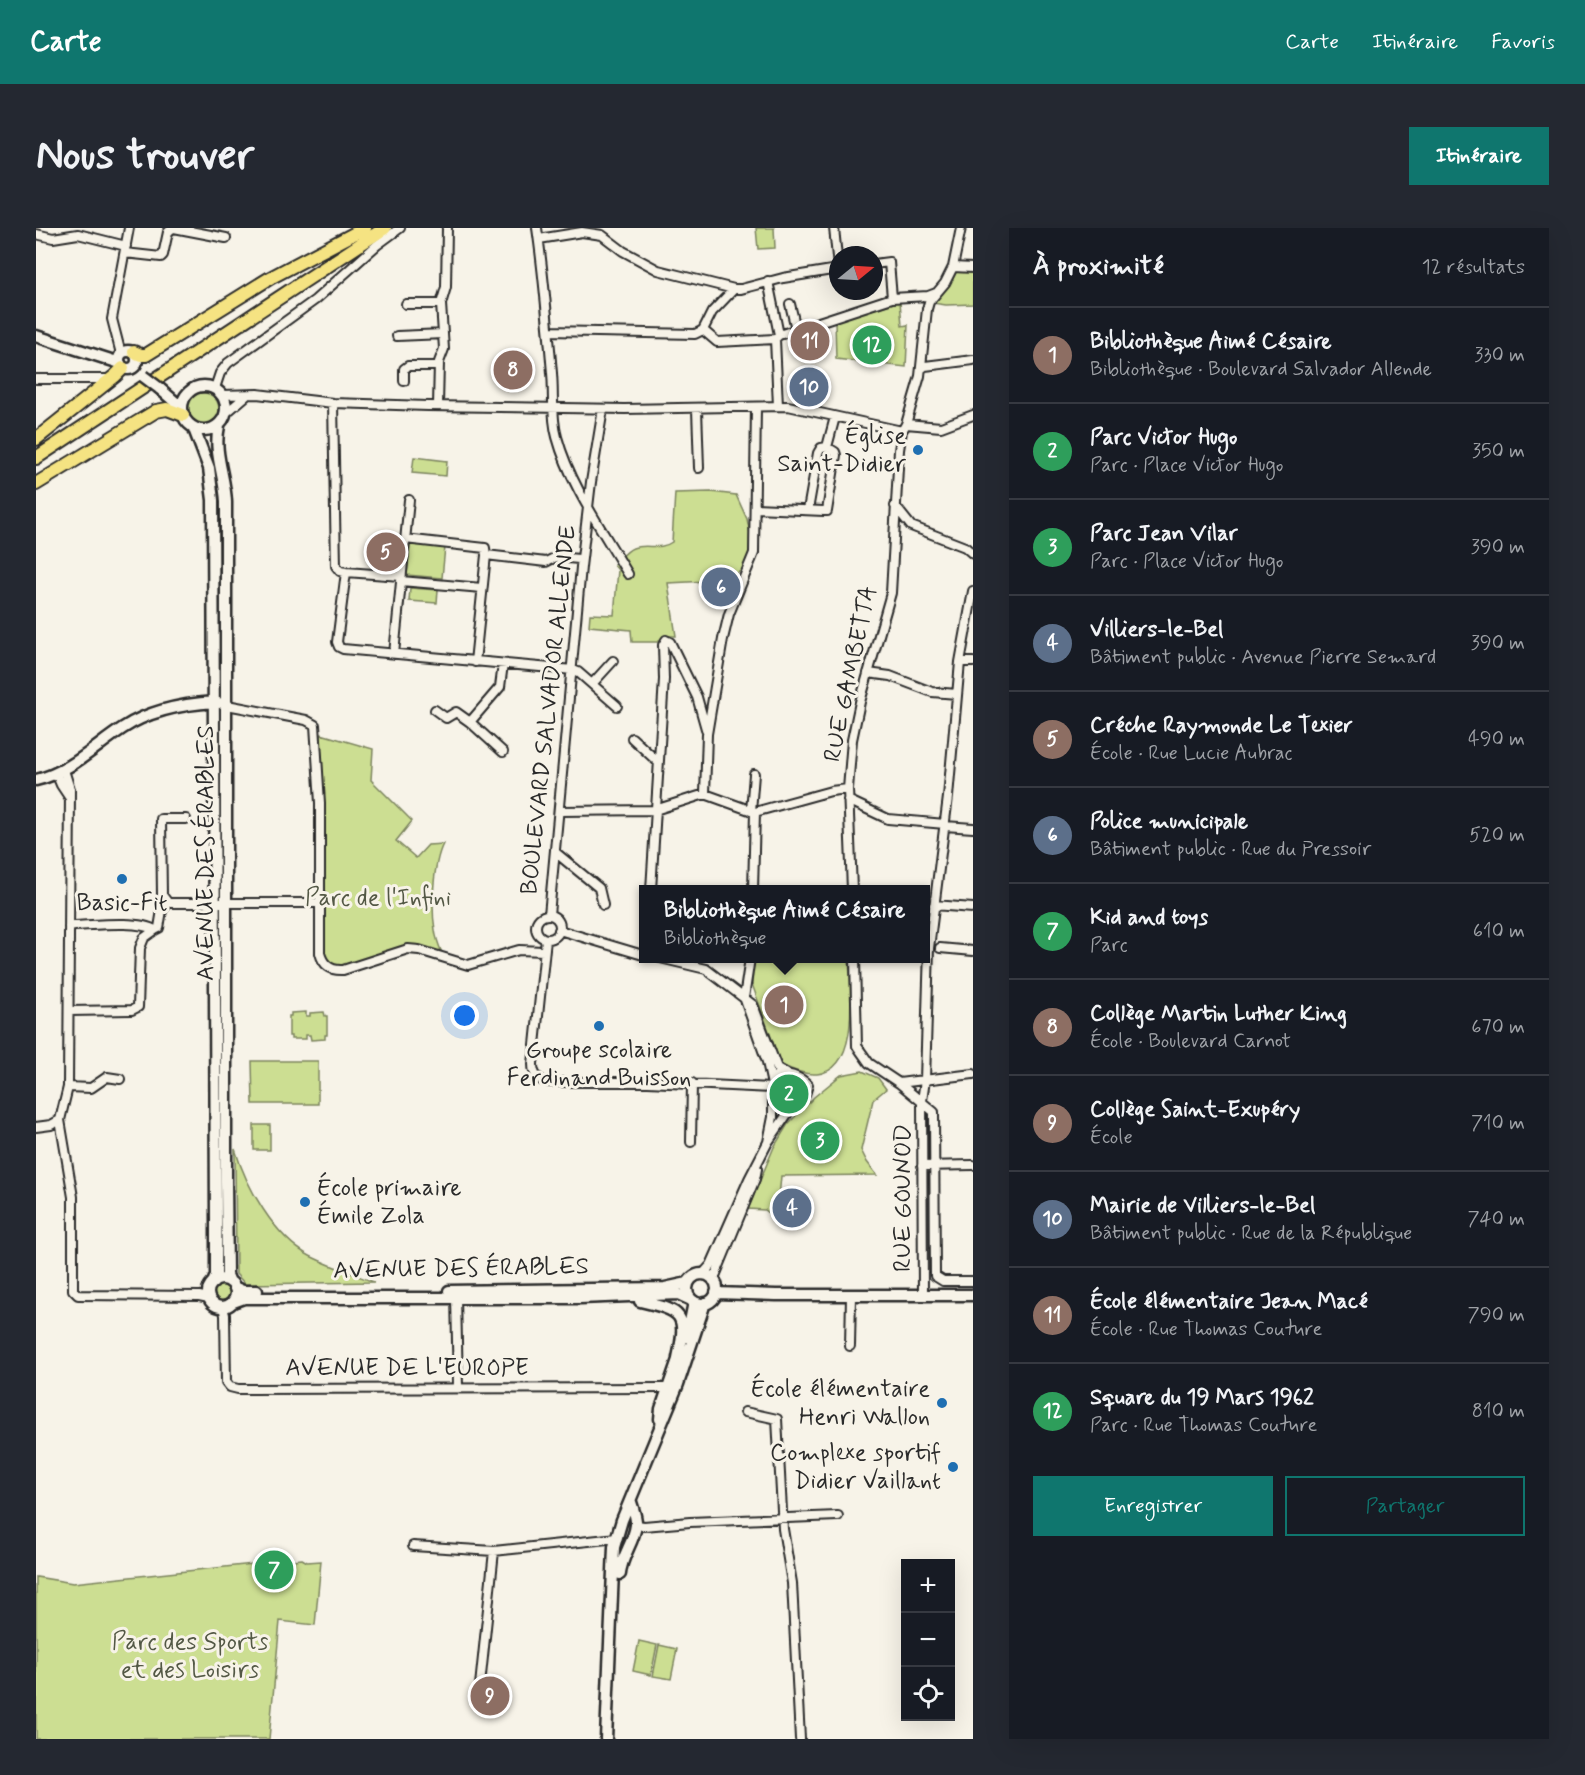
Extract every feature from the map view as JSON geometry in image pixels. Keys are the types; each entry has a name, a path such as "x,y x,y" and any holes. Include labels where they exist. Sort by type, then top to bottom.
{"main road":[{"path":"36,439 112,379 125,360 146,355 270,278 365,228"},
{"path":"36,458 385,228"},
{"path":"36,336 125,360 163,391 183,412"},
{"path":"206,386 219,392 226,403 226,412 219,426 203,430 194,429 187,423 183,412 183,400 188,393 206,386"},
{"path":"163,391 188,393"},
{"path":"36,484 156,411 167,409 183,412"},
{"name":"AVENUE DES ÉRABLES","path":"213,1283 216,1275 214,904 226,502 224,478 217,452 216,437 219,426"},
{"name":"AVENUE DES ÉRABLES","path":"194,429 209,468 213,490 215,656 219,705 227,751 226,1181 227,1275 232,1284 243,1291 442,1291 664,1288 688,1283"},
{"path":"200,703 210,694 215,656"},
{"path":"36,780 61,775 139,719 170,708 200,703 219,705"},
{"path":"36,786 61,775 142,724 183,711 219,705"},
{"path":"695,1276 708,1276 713,1281 716,1293 711,1300 697,1302 687,1292 688,1283 695,1276"},
{"path":"221,1279 232,1284 236,1294 228,1304 214,1305 209,1298 209,1290 213,1283 221,1279"},
{"path":"716,1293 973,1295"},
{"name":"AVENUE DES ÉRABLES","path":"580,1298 678,1294 697,1302"},
{"name":"AVENUE DES ÉRABLES","path":"228,1304 248,1298 456,1297 640,1300 670,1309 678,1315 684,1332 678,1358"},
{"path":"658,1429 667,1388 688,1335 697,1302"},
{"path":"612,1739 612,1686 619,1555 614,1547 623,1518 678,1384 697,1302"},
{"path":"619,1555 628,1551 636,1521 631,1502"},
{"path":"623,1518 631,1515 636,1521"},
{"path":"606,1739 612,1686"}],"street":[{"path":"125,360 112,319 129,228"},
{"path":"36,234 53,238 78,234 125,250 161,257 168,232 173,228 226,238"},
{"path":"400,228 377,245 321,296 228,363 220,373 219,392 333,403 438,406 603,409 778,406 807,409 835,417 904,428 941,428 973,415"},
{"path":"438,406 439,366 444,349 441,303 446,287 447,228"},
{"path":"537,228 549,331 554,407 552,412 557,439 588,509 628,574"},
{"path":"834,228 836,246"},
{"path":"961,228 953,267 973,268"},
{"path":"539,239 582,232 602,235 623,251 658,270 734,289 829,270"},
{"path":"883,263 889,262 892,298"},
{"name":"RUE GAMBETTA","path":"852,885 848,789 852,740 891,593 895,506 904,428 921,369 927,309 929,302 953,267"},
{"path":"768,281 777,337 778,406"},
{"path":"549,331 695,334 703,330 712,312 734,289"},
{"path":"703,330 717,342 777,337 892,298 928,296 937,292"},
{"path":"406,304 441,303"},
{"path":"790,304 796,329"},
{"path":"397,336 443,334"},
{"path":"921,369 927,366 973,360"},
{"path":"404,381 404,369 408,366 439,366"},
{"path":"36,379 106,379"},
{"path":"226,412 247,395"},
{"path":"333,403 336,566 340,571 482,588"},
{"path":"705,794 707,734 726,623 754,553 756,407"},
{"name":"BOULEVARD SALVADOR ALLENDE","path":"549,915 578,601 599,420 603,409"},
{"path":"697,409 699,468"},
{"path":"826,447 835,417"},
{"path":"755,508 824,511 828,508 836,455 826,447 821,448 818,453 808,510"},
{"path":"394,654 409,500"},
{"path":"895,506 911,526"},
{"path":"894,524 911,526 965,547 973,554"},
{"path":"405,539 485,548 475,662"},
{"path":"486,555 546,561 556,557 579,559"},
{"path":"346,572 337,642 339,647 573,670 579,672 617,706"},
{"name":"RUE GOUNOD","path":"930,939 945,825 960,662 973,591"},
{"path":"651,885 664,679 663,645 666,640 670,642 697,697 707,734"},
{"path":"592,684 613,661"},
{"path":"960,662 973,662"},
{"path":"470,722 500,687 503,664"},
{"path":"868,673 890,676 932,692 957,694"},
{"path":"219,705 312,721 315,725 320,803 321,957 328,967 343,970 408,949 419,950 468,965 519,950 544,951"},
{"path":"435,710 446,718 456,712 503,752"},
{"path":"632,738 658,762"},
{"path":"753,885 754,774"},
{"path":"61,775 69,798 69,1011 68,1088 60,1120 73,1197 73,1290 78,1295 209,1298"},
{"path":"560,811 655,810 705,794 753,811 831,791 848,789"},
{"path":"848,800 888,819 973,828"},
{"path":"168,903 162,894 161,819 186,819"},
{"path":"555,852 600,888 603,905"},
{"path":"168,903 320,903"},
{"path":"69,1011 132,1010 138,1007 141,943 161,923 162,910 168,903"},
{"path":"934,905 973,908"},
{"path":"549,915 558,920 559,930 553,938 546,939 539,935 537,924 541,917 549,915"},
{"path":"69,927 133,925 149,926 156,930"},
{"path":"559,930 639,953"},
{"path":"546,939 532,1064 538,1079 550,1083 630,1081 772,1088"},
{"path":"940,948 973,951"},
{"path":"681,963 706,969 753,1005 777,1068 806,1082 807,1091 790,1110 768,1142 711,1265 702,1275"},
{"path":"749,963 744,998 767,1062 772,1088 773,1117 768,1142"},
{"path":"855,963 857,1046 869,1063 899,1083 934,1112 935,1276 943,1281 973,1281"},
{"name":"RUE GOUNOD","path":"923,1295 922,1101 925,1080 929,963"},
{"path":"772,1088 776,1076 788,1074"},
{"path":"899,1083 973,1074"},
{"path":"68,1088 91,1088 107,1077 120,1079"},
{"path":"691,1142 692,1083"},
{"path":"36,1127 51,1125 60,1120"},
{"path":"713,1281 755,1179 758,1162"},
{"path":"922,1166 973,1165"},
{"path":"850,1346 851,1295"},
{"path":"456,1297 458,1388"},
{"name":"AVENUE DE L'EUROPE","path":"228,1304 225,1315 226,1382 230,1387 238,1389 667,1388"},
{"path":"744,1412 777,1419 783,1529 792,1583 800,1739"},
{"path":"636,1521 644,1526 838,1516"},
{"path":"413,1546 494,1551 617,1538"},
{"path":"479,1695 494,1551"}],"green space":[{"path":"756,228 774,228 775,248 758,249"},
{"path":"973,271 973,304 932,303 953,272"},
{"path":"900,301 902,326 908,325 906,367 836,359 835,321"},
{"path":"203,393 215,397 219,409 215,421 203,425 191,421 187,409 191,397"},
{"path":"414,457 447,461 446,476 412,473"},
{"path":"711,492 736,495 747,519 754,553 751,563 728,580 668,583 676,636 666,636 660,642 632,642 631,630 589,626 590,614 614,615 618,570 614,565 625,553 638,547 663,546 672,542 675,493"},
{"path":"410,544 445,547 442,578 407,575"},
{"path":"410,588 438,590 437,603 409,601"},
{"name":"Parc de l'Infini","path":"321,734 373,749 371,780 412,821 396,841 416,858 428,845 443,844 437,863 433,898 435,933 442,953 413,946 348,967 331,967 322,954"},
{"path":"754,963 849,963 851,1007 847,1044 841,1058 831,1069 812,1074 781,1065 752,984"},
{"path":"306,1012 306,1016 310,1016 310,1013 324,1012 327,1016 325,1039 311,1040 310,1035 306,1035 306,1039 291,1039 289,1016 291,1013"},
{"path":"252,1061 318,1061 318,1104 253,1104"},
{"path":"862,1071 878,1078 886,1089 873,1100 861,1150 877,1175 781,1176 777,1219 765,1210 748,1209 774,1147 788,1124 814,1097 841,1075"},
{"path":"781,1077 797,1082 803,1089 787,1109 781,1112 778,1111 776,1105"},
{"path":"254,1125 270,1125 270,1150 254,1150"},
{"path":"235,1149 254,1194 273,1224 285,1236 310,1256 374,1282 245,1284 236,1274"},
{"path":"222,1283 229,1286 232,1293 229,1300 222,1303 215,1300 212,1293 215,1286"},
{"name":"Parc des Sports et des Loisirs","path":"302,1559 307,1562 321,1561 315,1625 280,1621 269,1739 36,1739 36,1577 73,1583"},
{"path":"639,1641 657,1645 651,1675 633,1671"},
{"path":"659,1645 677,1649 671,1679 653,1676"}],"place":[{"name":"École élémentaire Jean Macé","path":"810,341"},
{"name":"Square du 19 Mars 1962","path":"872,345"},
{"name":"Collège Martin Luther King","path":"513,370"},
{"name":"Mairie de Villiers-le-Bel","path":"809,387"},
{"name":"Église Saint-Didier","path":"918,450"},
{"name":"Créche Raymonde Le Texier","path":"386,552"},
{"name":"Police municipale","path":"721,587"},
{"name":"Basic-Fit","path":"122,879"},
{"name":"Bibliothèque Aimé Césaire","path":"784,1005"},
{"name":"Groupe scolaire Ferdinand Buisson","path":"599,1026"},
{"name":"Parc Victor Hugo","path":"789,1094"},
{"name":"Parc Jean Vilar","path":"820,1141"},
{"name":"École primaire Émile Zola","path":"305,1202"},
{"name":"Villiers-le-Bel","path":"792,1208"},
{"name":"École élémentaire Henri Wallon","path":"942,1403"},
{"name":"Complexe sportif Didier Vaillant","path":"953,1467"},
{"name":"Kid and toys","path":"274,1570"},
{"name":"Collège Saint-Exupéry","path":"490,1696"}]}
